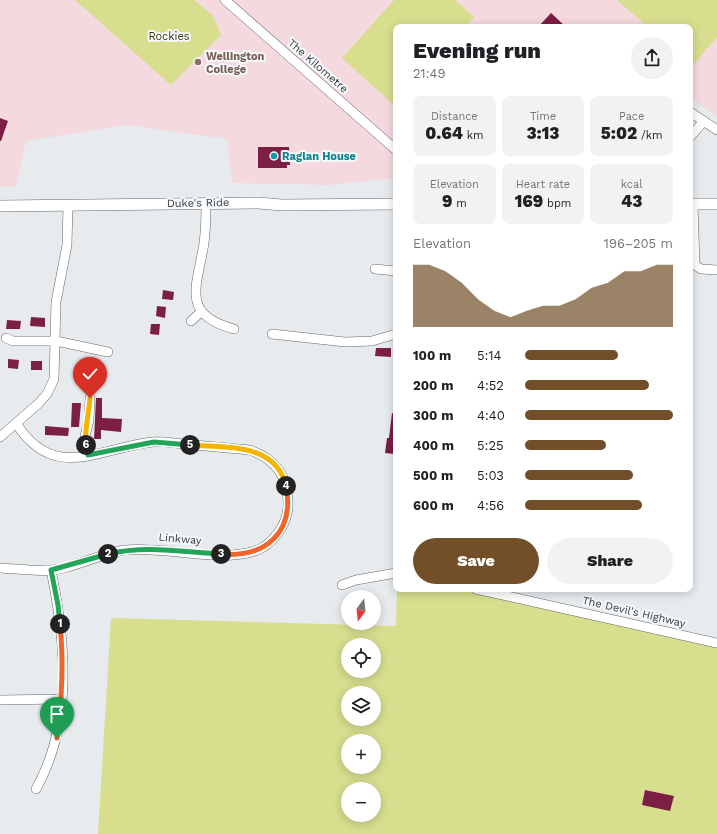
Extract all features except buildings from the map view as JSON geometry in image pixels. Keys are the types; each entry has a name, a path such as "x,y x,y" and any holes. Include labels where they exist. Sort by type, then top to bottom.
{"main road":[{"name":"Duke's Ride","path":"0,206 206,203 393,204"},
{"path":"693,204 717,204"}],"street":[{"name":"The Kilometre","path":"225,0 393,147"},
{"path":"693,114 717,130"},
{"path":"693,134 704,121"},
{"path":"206,203 203,250 195,286 197,303 201,312 213,322 234,329"},
{"path":"0,437 16,424 47,394 54,379 56,302 59,280 67,245 68,206"},
{"path":"693,224 695,264 701,269 717,270"},
{"path":"375,269 393,271"},
{"path":"191,321 201,312"},
{"path":"272,334 345,342 372,341 393,335"},
{"path":"6,338 13,341 56,341 108,352"},
{"path":"88,455 85,436 89,420 90,398"},
{"name":"Linkway","path":"0,568 51,570 123,550 148,549 228,555 256,551 267,545 275,538 286,517 288,495 282,474 276,466 263,455 250,450 154,442 70,458 47,454 30,443 16,424"},
{"path":"36,789 46,770 57,738 62,699 63,656 58,605 51,570"},
{"path":"342,585 356,580 393,574"},
{"name":"The Devil's Highway","path":"489,592 717,643"},
{"path":"1,700 62,699"}],"shaded area":[{"name":"Wellington College","path":"0,0 717,0 717,116 693,100 693,24 393,24 393,178 329,185 232,183 227,139 127,125 26,141 16,187 0,187"}],"green space":[{"name":"Rockies","path":"75,0 194,0 213,16 221,35 171,85"},
{"path":"394,0 455,0 474,17 468,24 393,24 393,104 342,58"},
{"path":"617,0 717,0 717,37 693,65 693,24 645,24"},
{"path":"397,592 472,592 527,604 717,639 717,834 98,834 111,618 341,624 341,630 381,630 381,626 396,626"}],"place":[{"name":"Wellington College","path":"198,62"},
{"name":"Raglan House","path":"274,156"}],"route":[{"path":"57,738 62,699 63,656 58,605 51,570 64,568 123,550 148,549 228,555 256,551 267,545 275,538 283,527 288,506 286,483 282,474 269,459 250,450 154,442 88,455 85,436 89,420 90,398"}]}
